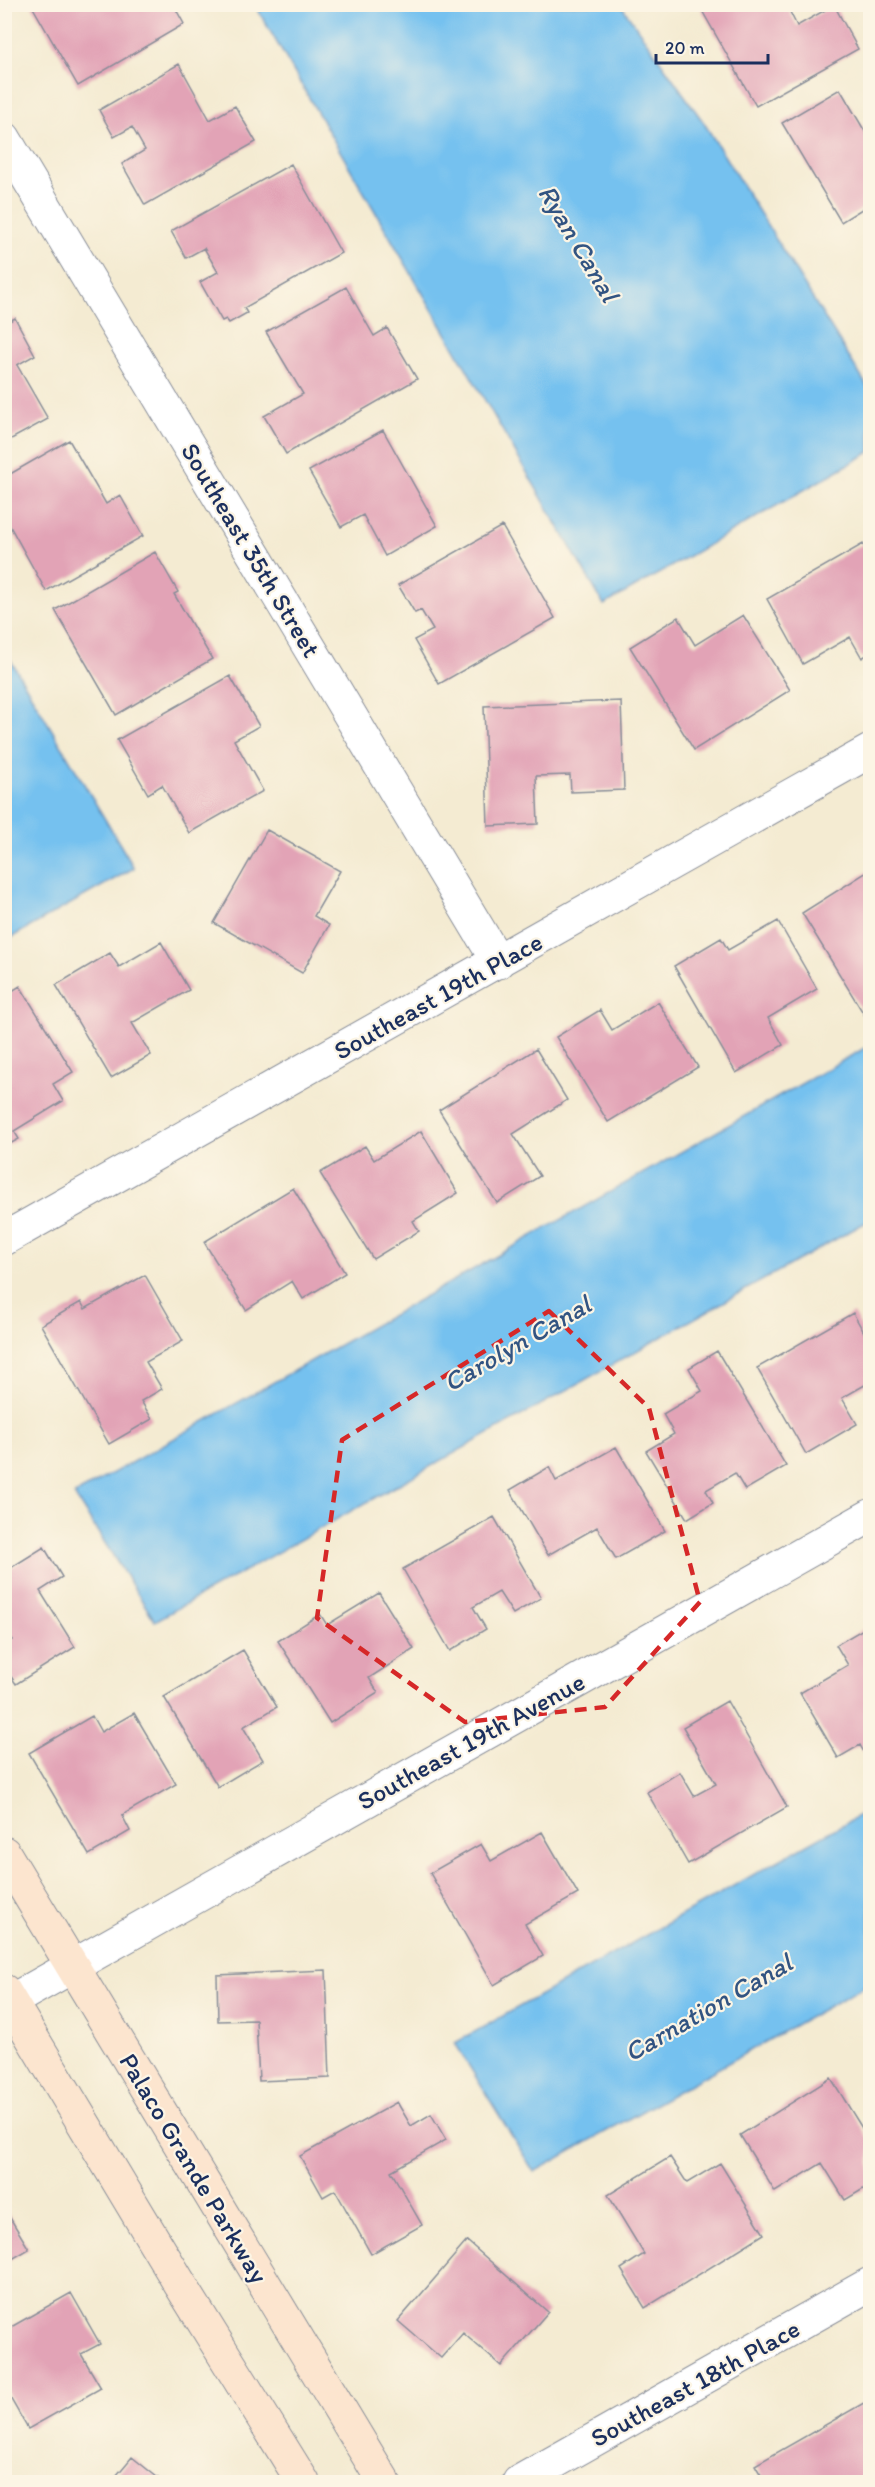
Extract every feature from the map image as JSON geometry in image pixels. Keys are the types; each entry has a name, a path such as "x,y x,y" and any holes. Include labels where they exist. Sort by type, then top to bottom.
{"street":[{"name":"Southeast 35th Street","path":"4,138 498,962"},
{"name":"Southeast 19th Place","path":"4,1239 870,751"},
{"name":"Southeast 19th Avenue","path":"7,2000 870,1516"},
{"name":"Palaco Grande Parkway","path":"4,1852 384,2482"},
{"path":"7,2000 303,2482"},
{"name":"Southeast 18th Place","path":"519,2482 870,2284"}],"highlighted area":[{"path":"549,1311 649,1408 700,1602 605,1707 465,1722 317,1618 342,1440"}],"water":[{"name":"Ryan Canal","path":"255,5 621,5 704,123 870,391 870,452 604,605"},
{"path":"5,651 134,868 4,941"},
{"name":"Carolyn Canal","path":"870,1045 870,1220 155,1621 74,1495"},
{"name":"Carnation Canal","path":"870,1809 870,1983 534,2172 455,2043"}],"building":[{"path":"31,4 173,4 184,24 78,86"},
{"path":"704,4 786,4 797,26 834,5 858,49 756,106 700,7"},
{"path":"179,64 210,120 235,106 256,142 145,205 122,164 145,150 132,127 114,137 99,110"},
{"path":"840,89 870,140 870,204 841,222 782,123"},
{"path":"291,164 341,253 244,308 247,313 229,323 226,319 222,321 200,282 218,272 204,248 186,258 171,231"},
{"path":"346,287 374,336 387,328 417,379 286,454 264,416 303,394 266,332"},
{"path":"15,318 35,355 17,365 48,419 4,443 4,324"},
{"path":"383,430 437,526 385,556 363,515 341,527 309,471"},
{"path":"69,440 106,504 120,495 143,536 46,591 5,517 5,477"},
{"path":"502,526 555,618 439,684 414,640 433,630 421,610 415,613 398,585"},
{"path":"863,544 870,558 870,653 862,658 850,637 803,664 767,599"},
{"path":"155,552 178,592 174,594 212,659 116,715 55,610"},
{"path":"743,615 790,690 694,750 630,647 678,617 695,645"},
{"path":"230,676 259,726 234,740 263,791 189,833 162,785 148,794 117,740"},
{"path":"621,701 624,790 571,792 570,775 536,776 538,824 488,826 484,706"},
{"path":"267,830 340,871 314,916 329,925 302,973 214,923"},
{"path":"870,870 870,1013 865,1016 802,913"},
{"path":"778,921 817,989 768,1018 783,1045 736,1073 674,966 721,938 728,950"},
{"path":"161,942 189,990 132,1023 151,1055 111,1078 56,985 110,953 119,967"},
{"path":"20,986 73,1072 53,1084 63,1101 14,1131 19,1139 4,1147 4,996"},
{"path":"658,1002 698,1067 608,1122 556,1037 600,1010 612,1030"},
{"path":"536,1049 567,1100 513,1134 540,1176 497,1203 439,1110"},
{"path":"421,1131 458,1193 413,1221 419,1231 373,1259 320,1173 365,1146 374,1160"},
{"path":"293,1188 345,1273 303,1299 292,1281 246,1310 204,1242"},
{"path":"145,1275 183,1341 146,1362 162,1389 141,1401 152,1419 109,1444 41,1325 81,1302 85,1309"},
{"path":"853,1313 870,1343 870,1382 842,1398 857,1424 806,1454 757,1368"},
{"path":"717,1351 786,1466 745,1490 735,1473 706,1490 713,1503 687,1519 646,1451 674,1434 663,1414 702,1391 689,1368"},
{"path":"616,1447 665,1531 616,1559 597,1527 548,1555 510,1490 549,1467 556,1481"},
{"path":"494,1517 541,1598 513,1614 499,1592 473,1607 486,1629 450,1651 403,1569"},
{"path":"44,1547 62,1577 40,1591 75,1647 16,1684 4,1666 4,1645 12,1640 4,1627 4,1572"},
{"path":"379,1593 414,1649 369,1678 378,1693 330,1723 278,1641 320,1614 327,1625"},
{"path":"870,1625 870,1763 860,1745 838,1758 800,1693 848,1665 836,1645"},
{"path":"243,1650 277,1707 243,1727 263,1760 218,1787 164,1697"},
{"path":"727,1701 787,1807 688,1864 647,1792 680,1772 694,1796 716,1784 683,1727"},
{"path":"134,1713 176,1784 122,1815 130,1831 89,1855 29,1753 92,1716 101,1732"},
{"path":"542,1832 578,1894 525,1924 543,1956 494,1985 430,1873 481,1844 491,1861"},
{"path":"326,1970 330,2078 259,2081 256,2020 218,2021 217,1975"},
{"path":"831,2078 870,2141 870,2185 845,2200 822,2163 775,2192 740,2135"},
{"path":"397,2102 411,2126 431,2114 446,2140 391,2171 422,2225 371,2254 335,2190 323,2197 300,2156"},
{"path":"670,2157 687,2183 720,2163 764,2234 645,2308 621,2269 644,2254 608,2195"},
{"path":"4,2208 29,2249 4,2264"},
{"path":"467,2241 548,2312 501,2366 463,2333 441,2358 398,2321"},
{"path":"71,2293 100,2344 81,2354 101,2388 28,2429 4,2387 4,2331"},
{"path":"869,2400 870,2482 765,2482 755,2465"},
{"path":"132,2457 163,2482 111,2482"}]}
